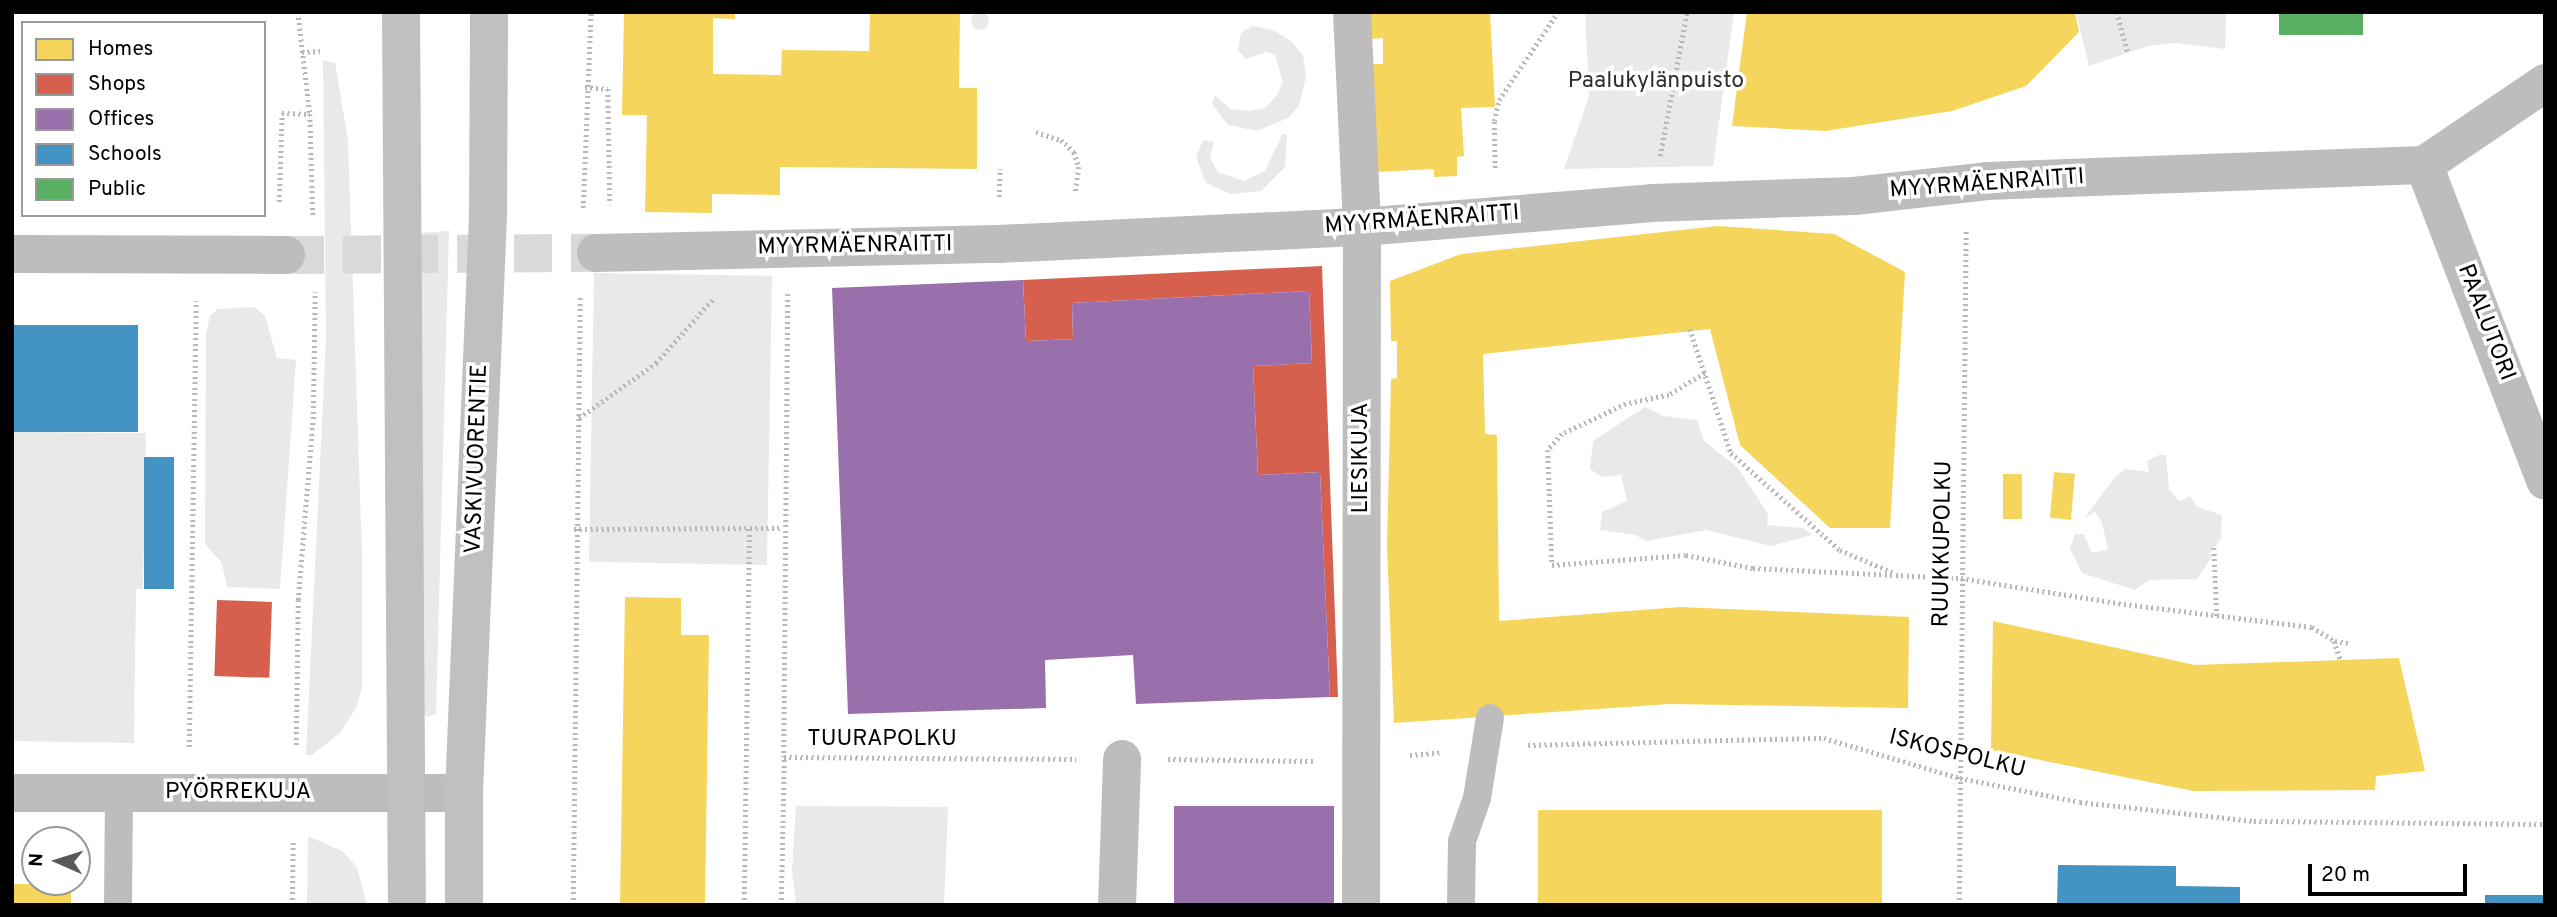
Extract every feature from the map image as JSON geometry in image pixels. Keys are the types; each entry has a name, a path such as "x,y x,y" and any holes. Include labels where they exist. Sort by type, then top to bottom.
{"main road":[{"path":"401,12 407,905"},
{"name":"VASKIVUORENTIE","path":"464,905 464,793 488,215 489,12"}],"street":[{"name":"LIESIKUJA","path":"1352,12 1362,227 1361,905"},
{"path":"2424,166 2545,83"},
{"name":"MYYRMÄENRAITTI","path":"589,237 745,249 1070,239 1362,227 1651,203 1854,196 1965,184 2424,166"},
{"name":"PAALUTORI","path":"2424,166 2545,481"},
{"path":"12,254 196,269 286,255"},
{"path":"1118,905 1122,759"},
{"name":"PYÖRREKUJA","path":"12,793 464,793"}],"lane":[{"path":"1461,905 1462,841 1488,749 1490,718"},
{"path":"118,905 119,793"}],"path":[{"path":"298,12 310,114 313,221"},
{"path":"589,237 585,87 591,12"},
{"path":"1495,173 1494,121 1499,100 1558,12"},
{"path":"1651,203 1687,12"},
{"path":"2117,12 2128,53"},
{"path":"302,52 320,51"},
{"path":"585,87 608,89 610,199"},
{"path":"279,202 282,113 310,114"},
{"path":"1036,132 1061,139 1077,160 1070,239"},
{"path":"999,193 1000,169"},
{"name":"RUUKKUPOLKU","path":"1959,905 1965,184"},
{"name":"TUURAPOLKU","path":"788,248 783,528 784,757 1363,761"},
{"path":"578,418 656,363 717,294 745,249"},
{"path":"188,793 196,269"},
{"path":"292,905 292,793 298,600 313,419 314,288"},
{"path":"573,905 574,529 581,288"},
{"path":"1690,329 1731,453 1840,550 1900,575"},
{"path":"1705,373 1669,395 1626,404 1562,434 1548,450 1552,565 1686,555 1753,568 1961,578 2312,628 2334,640 2348,643"},
{"path":"744,905 749,528"},
{"path":"574,529 783,528"},
{"path":"2214,548 2217,616"},
{"path":"2334,640 2341,661"},
{"name":"ISKOSPOLKU","path":"1363,761 1488,749 1824,738 1960,778 2080,802 2254,821 2545,824"},
{"path":"780,905 784,757"}],"green space":[{"path":"980,12 986,15 989,21 986,27 980,30 974,27 971,21 974,15"},
{"name":"Paalukylänpuisto","path":"1585,12 1734,12 1713,166 1564,169 1589,96"},
{"path":"2076,12 2226,12 2225,49 2175,43 2148,46 2089,66"},
{"path":"1253,26 1273,30 1291,41 1303,55 1306,76 1299,106 1288,118 1257,131 1228,125 1212,104 1215,95 1230,109 1250,111 1265,108 1276,96 1283,82 1275,55 1266,52 1246,59 1238,50 1241,33"},
{"path":"323,60 335,63 348,141 362,553 362,687 357,706 341,732 312,755 306,755 326,339"},
{"path":"1287,134 1285,167 1261,191 1230,194 1206,183 1196,157 1203,140 1214,142 1210,158 1218,172 1244,181 1265,171 1282,135"},
{"path":"449,231 436,713 428,717 423,714 417,233"},
{"path":"594,273 772,276 767,565 589,562"},
{"path":"254,307 265,316 277,358 296,360 280,589 227,587 222,563 205,544 206,334 210,316 218,309"},
{"path":"1645,407 1664,416 1697,420 1704,441 1738,468 1768,514 1767,525 1803,528 1812,535 1771,546 1706,530 1647,541 1635,535 1600,530 1602,512 1627,501 1621,475 1602,477 1590,469 1593,441"},
{"path":"12,432 146,433 143,589 136,589 134,743 12,741"},
{"path":"2159,455 2166,455 2169,490 2180,501 2190,496 2197,507 2222,515 2221,539 2209,554 2213,555 2197,579 2150,580 2135,590 2082,573 2070,549 2075,534 2084,534 2092,553 2108,549 2102,523 2095,512 2084,518 2116,476 2125,469 2149,472 2147,461"},
{"path":"796,806 948,807 944,905 796,905 792,871"},
{"path":"308,836 342,851 357,867 367,905 307,905"}],"building: Homes":[{"path":"624,12 735,12 735,19 713,18 713,74 781,75 782,50 869,51 870,12 960,12 959,88 977,88 977,169 780,167 780,195 712,194 712,213 645,212 647,115 622,115"},
{"path":"1370,12 1490,12 1495,107 1461,108 1464,156 1457,157 1457,176 1434,177 1434,169 1376,172 1371,64 1383,64 1383,38 1371,39"},
{"path":"1747,12 2075,12 2079,32 2026,86 1952,111 1825,131 1732,126"},
{"path":"1718,226 1834,234 1905,272 1890,528 1830,528 1740,445 1710,329 1483,354 1485,434 1497,435 1499,621 1680,607 1909,617 1908,708 1670,704 1394,723 1387,546 1391,379 1397,378 1397,341 1391,341 1390,281 1461,254"},
{"path":"2054,472 2075,474 2071,520 2050,518"},
{"path":"2003,474 2022,474 2022,519 2003,519"},
{"path":"625,597 681,598 681,635 709,635 705,905 620,905"},
{"path":"1993,621 2195,665 2399,658 2425,771 2376,776 2375,790 2193,791 1991,750"},
{"path":"1538,810 1882,810 1882,905 1538,905"},
{"path":"12,884 21,884 21,896 71,896 71,905 12,905"}],"building: Shops":[{"path":"1322,266 1338,697 1330,697 1320,472 1258,475 1253,366 1312,363 1309,291 1072,303 1073,339 1026,341 1023,280"},
{"path":"217,600 272,602 269,678 214,676"}],"building: Offices":[{"path":"1023,280 1026,341 1073,339 1072,303 1309,291 1312,363 1253,366 1258,475 1320,472 1330,697 1136,704 1133,655 1045,660 1046,708 848,714 832,288"},
{"path":"1174,806 1334,806 1334,905 1174,905"}],"building: Schools":[{"path":"12,325 138,325 138,432 12,432"},
{"path":"144,457 174,457 174,589 144,589"},
{"path":"2058,865 2176,866 2176,886 2240,887 2240,905 2057,905"},
{"path":"2485,895 2545,895 2545,905 2485,905"}],"building: Public":[{"path":"2279,12 2363,12 2363,35 2279,35"}],"tunnel":[{"path":"286,255 596,253"}]}
